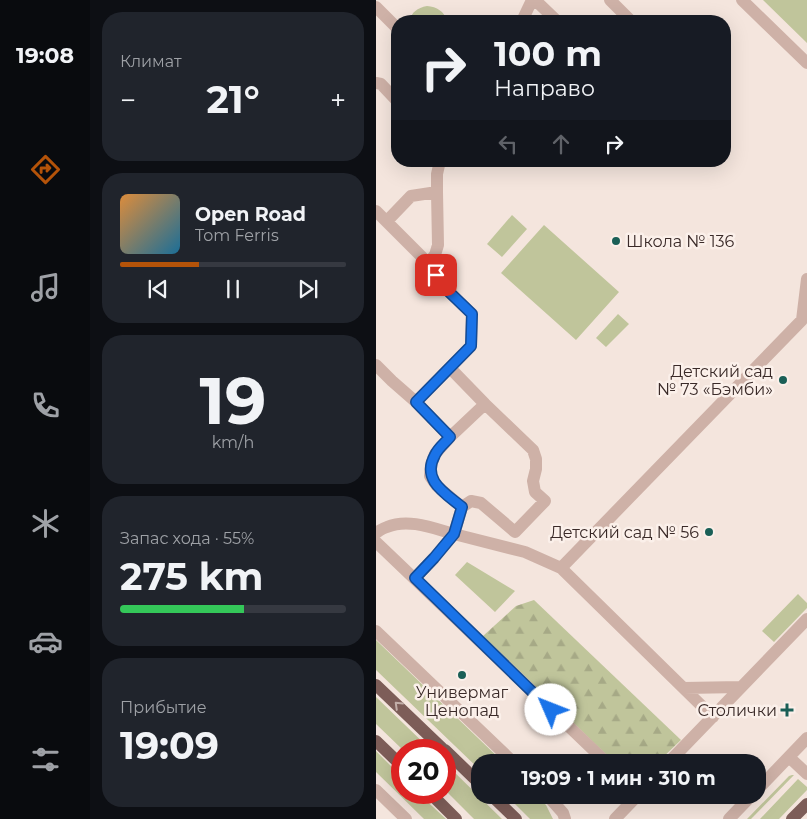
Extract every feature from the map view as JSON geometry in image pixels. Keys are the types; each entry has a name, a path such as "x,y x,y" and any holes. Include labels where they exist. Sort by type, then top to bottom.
{"main road":[{"path":"376,685 432,739"},
{"path":"376,741 391,755"},
{"path":"456,761 471,776"},
{"path":"441,804 456,819"},
{"path":"500,804 516,819"},
{"path":"792,819 807,804"}],"street":[{"path":"525,15 534,0 550,15"},
{"path":"610,0 626,15"},
{"path":"742,0 807,63"},
{"path":"376,7 391,22"},
{"path":"376,83 381,84 391,94"},
{"path":"428,262 435,255 438,245 437,174 439,167"},
{"path":"387,221 411,196 437,192"},
{"path":"376,210 428,262 444,287 472,314 471,346 416,402"},
{"path":"561,568 804,317 807,279"},
{"path":"376,365 450,437"},
{"path":"450,368 532,450 536,458 533,481 536,492 545,501 516,532 509,547"},
{"path":"462,507 437,486 430,476 431,465 435,454 450,437 485,404"},
{"path":"415,578 454,534 462,507 471,501 481,503 516,532"},
{"path":"376,533 388,526 404,523 418,525 509,547 561,568 713,717"},
{"path":"376,542 598,754"},
{"path":"677,754 807,619"},
{"path":"376,631 505,754"},
{"path":"684,688 741,687"},
{"path":"766,781 807,738"},
{"path":"789,757 807,774"},
{"path":"376,790 406,819"},
{"path":"555,804 565,819"},
{"path":"615,819 629,804"},
{"path":"729,819 743,804"}],"green space":[{"path":"763,0 807,0 807,43"},
{"path":"434,7 444,15 412,15 420,8"},
{"path":"512,215 527,229 502,257 487,244"},
{"path":"544,225 619,292 576,340 501,273"},
{"path":"618,314 629,324 606,347 596,338"},
{"path":"467,562 515,591 495,612 455,575"},
{"path":"798,594 807,603 807,608 774,642 762,631"},
{"path":"534,600 681,740 666,754 606,754 483,636 516,606"},
{"path":"376,640 495,754 471,754 471,761 456,747 456,739 448,739 376,670"},
{"path":"376,697 420,739 392,739 376,724"},
{"path":"376,751 391,766 391,787 376,772"},
{"path":"456,774 471,789 471,804 487,804 502,819 474,819 456,801"},
{"path":"794,775 766,804 766,800 789,776"},
{"path":"798,779 807,787 807,790 779,819 760,819"},
{"path":"409,804 430,804 446,819 424,819"},
{"path":"515,804 545,804 553,819 530,819"},
{"path":"762,804 766,804 751,819 747,819"}],"place":[{"name":"Школа № 136","path":"616,241"},
{"name":"Детский сад № 73 «Бэмби»","path":"783,380"},
{"name":"Детский сад № 56","path":"709,532"},
{"name":"Универмаг Ценопад","path":"462,675"},
{"name":"Столички","path":"787,710"}],"route":[{"path":"436,275 444,287 472,314 471,346 416,402 450,437 435,454 430,476 437,486 462,507 454,534 415,578 551,710"}]}
